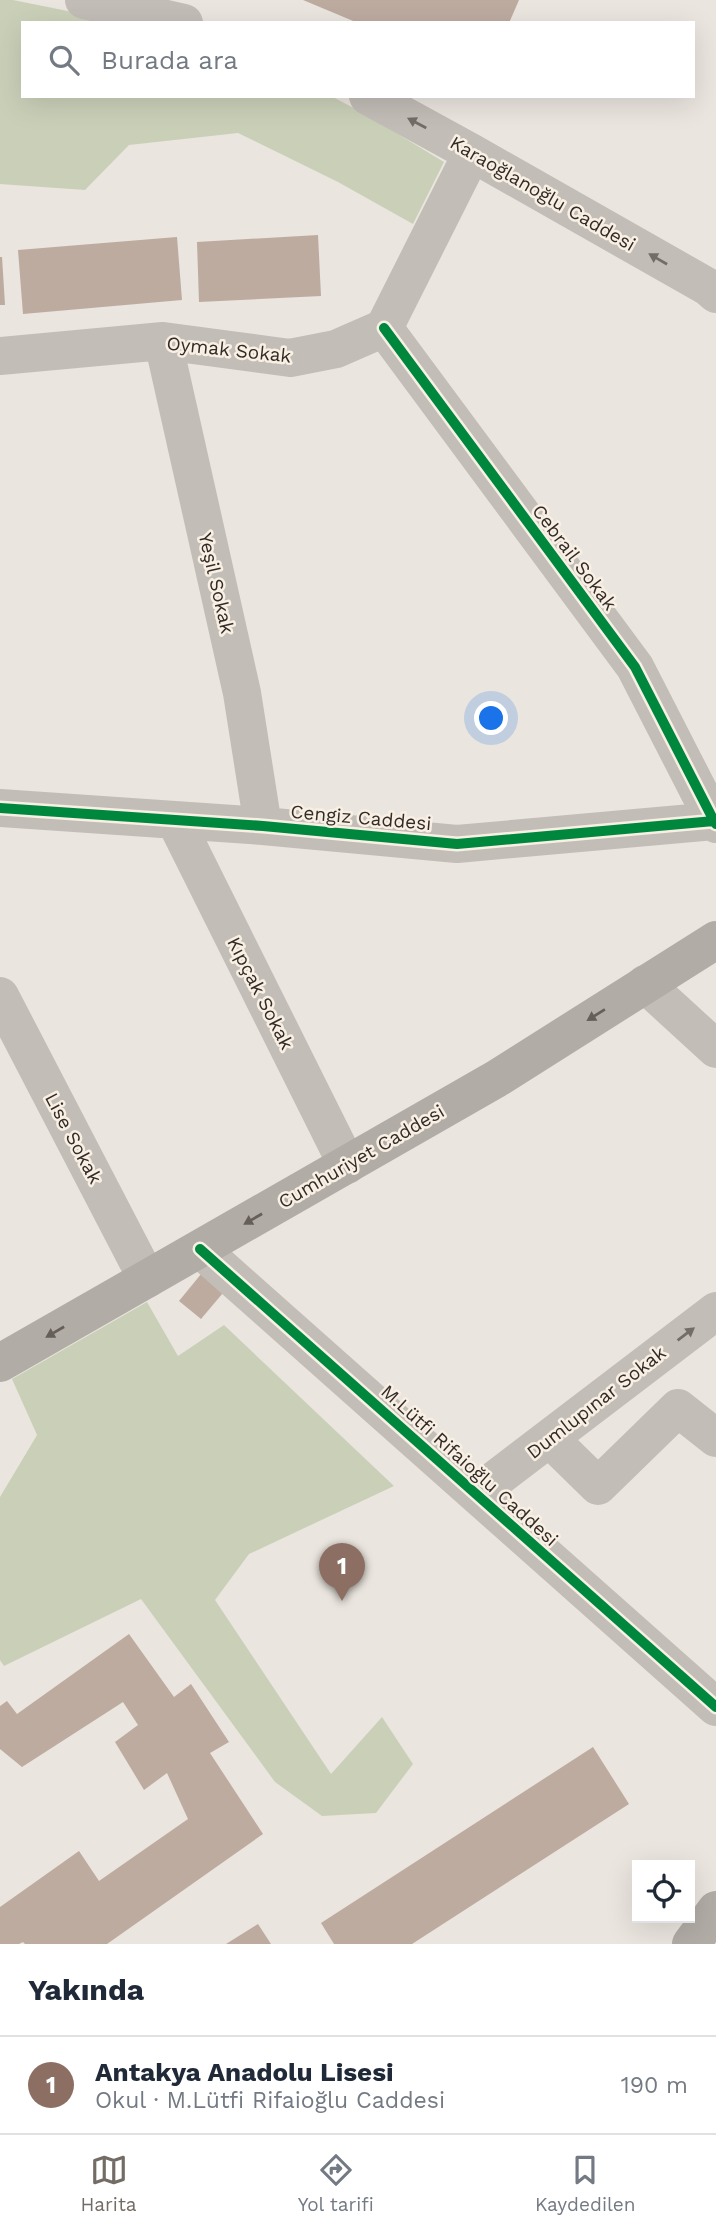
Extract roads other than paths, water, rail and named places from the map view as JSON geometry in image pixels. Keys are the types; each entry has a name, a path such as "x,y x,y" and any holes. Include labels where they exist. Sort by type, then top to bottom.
{"main road":[{"name":"Cumhuriyet Caddesi","path":"0,1363 496,1079 716,940"},
{"path":"691,1944 716,1910"}],"street":[{"path":"84,0 175,21"},
{"name":"Karaoğlanoğlu Caddesi","path":"372,98 472,152 716,294"},
{"path":"384,328 472,152"},
{"name":"Oymak Sokak","path":"0,356 163,341 290,358 336,349 384,328"},
{"name":"Cebrail Sokak","path":"384,328 635,667 715,823"},
{"name":"Yeşil Sokak","path":"163,341 242,693 263,826"},
{"name":"Cengiz Caddesi","path":"0,808 263,826 457,844 715,823"},
{"name":"Kıpçak Sokak","path":"175,821 347,1165"},
{"path":"645,984 716,1049"},
{"name":"Lise Sokak","path":"0,996 147,1279"},
{"name":"M.Lütfi Rifaioğlu Caddesi","path":"200,1249 716,1707"},
{"name":"Dumlupınar Sokak","path":"476,1494 716,1311"},
{"path":"550,1438 598,1486 678,1408 716,1438"}],"place":[{"name":"Antakya Anadolu Lisesi","path":"342,1601"}]}
